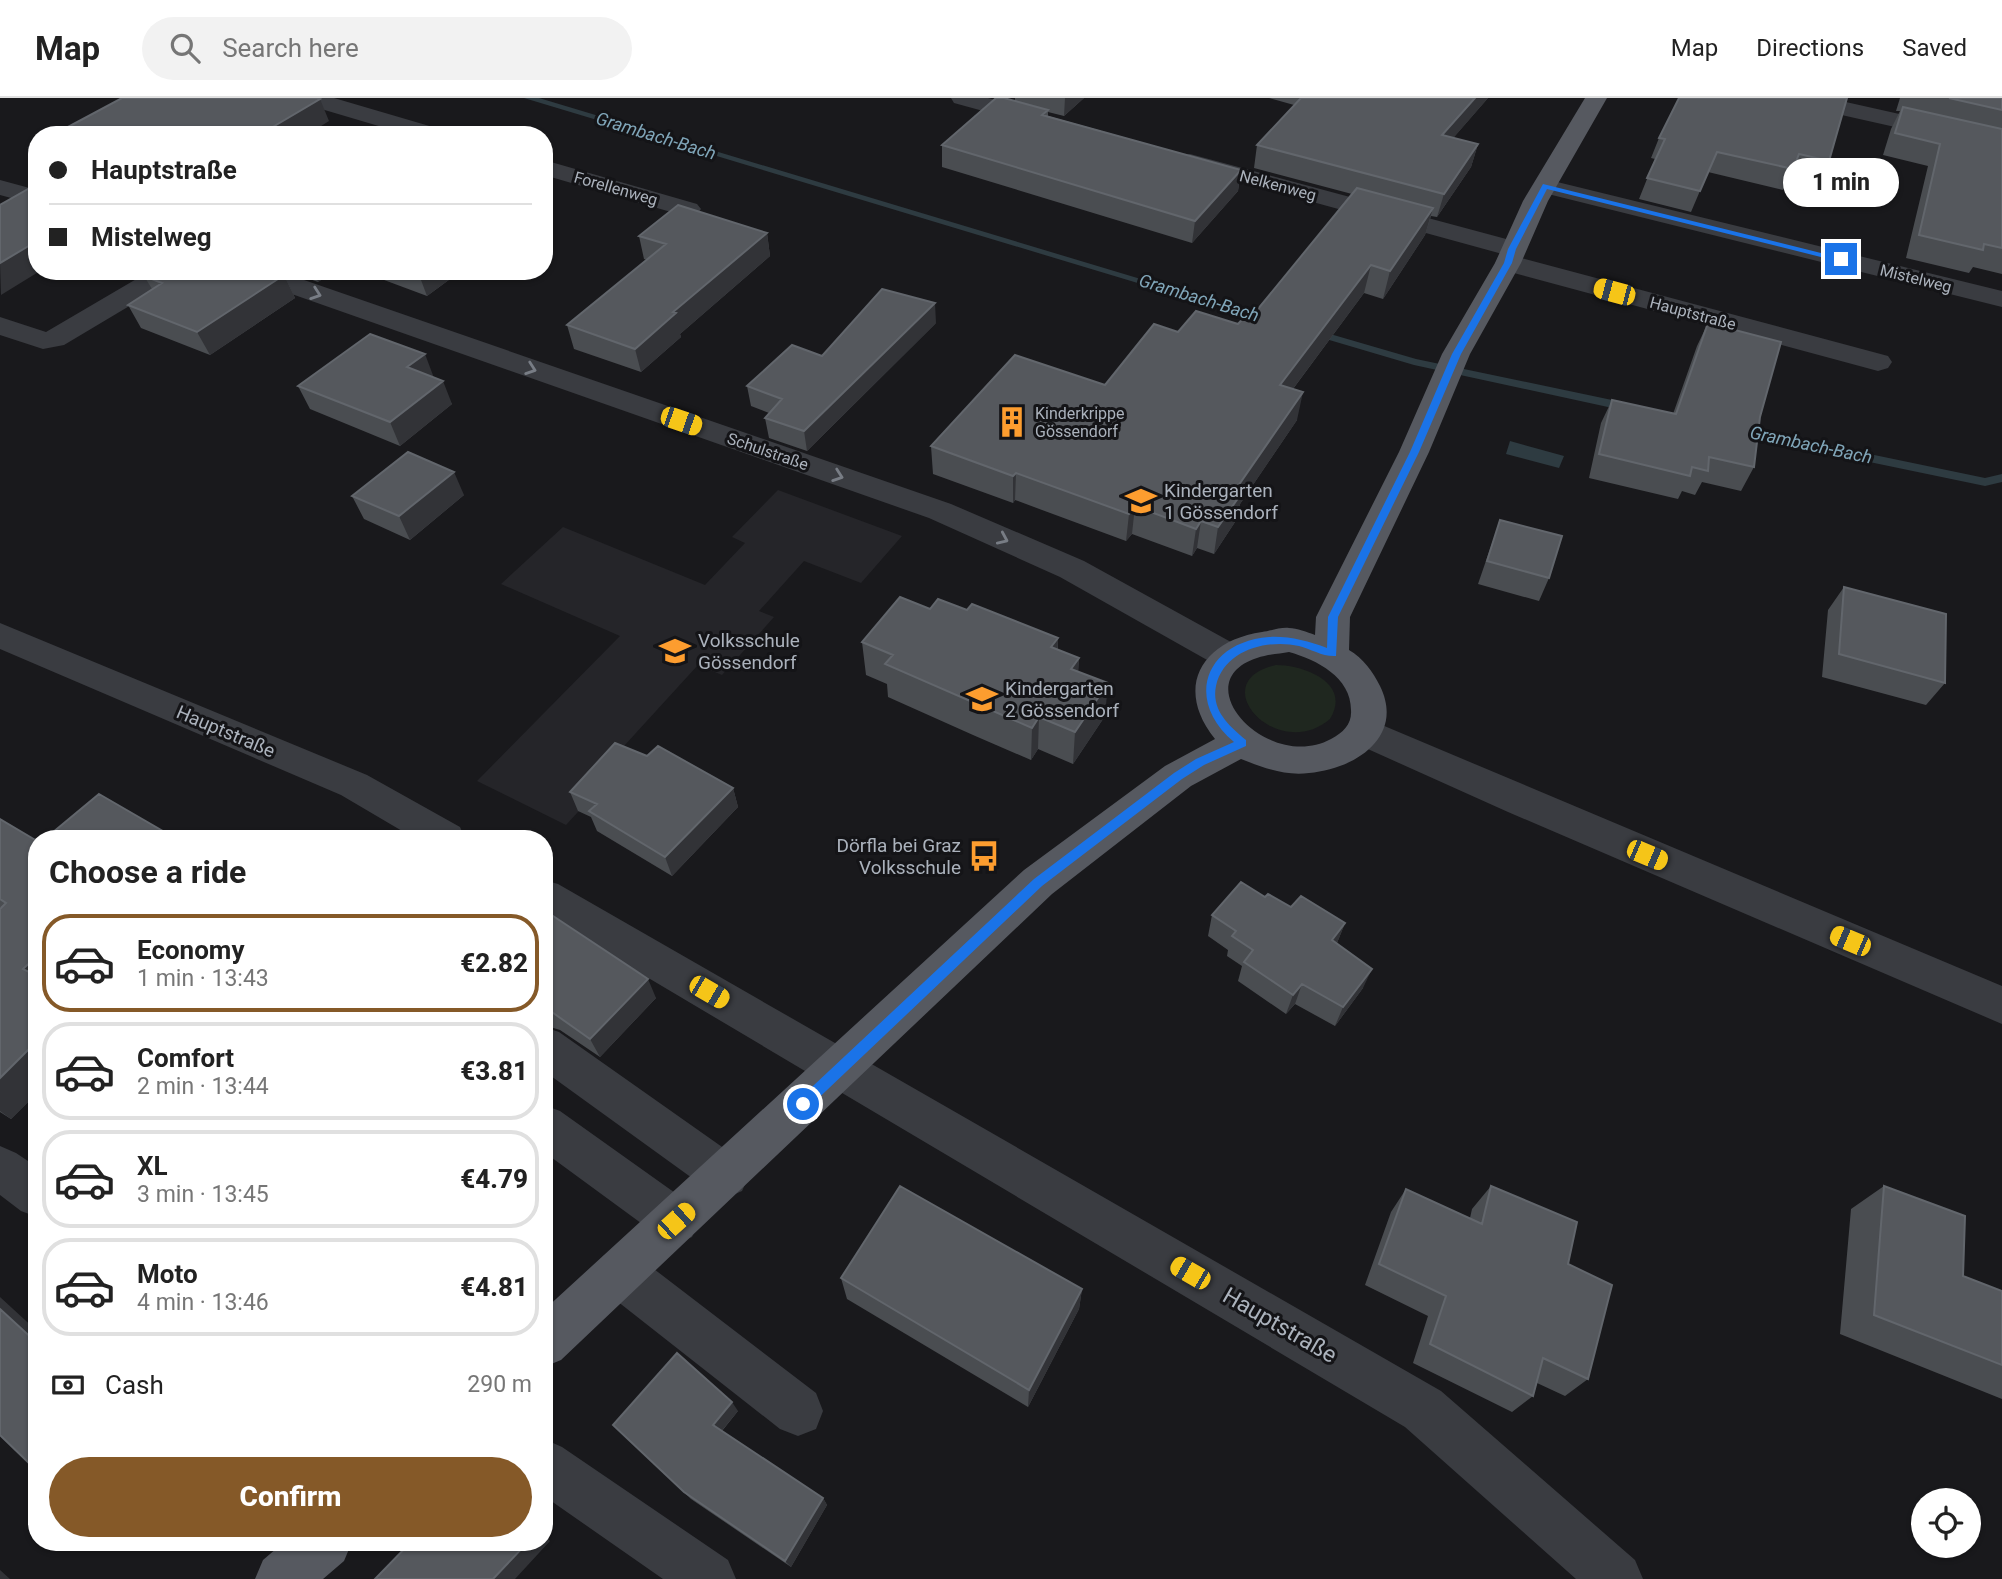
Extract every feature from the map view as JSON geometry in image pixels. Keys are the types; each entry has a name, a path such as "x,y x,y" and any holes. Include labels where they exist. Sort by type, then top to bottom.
{"main road":[{"path":"1332,653 1333,617 1451,369 1545,186 1595,98"},
{"path":"1268,641 1299,642 1332,653 1358,675 1366,688 1370,713 1363,732 1337,753 1311,759 1272,756 1242,743 1215,715 1210,693 1214,673 1228,656 1249,645 1268,641"},
{"path":"553,1335 841,1069 1038,882 1178,776 1200,762 1242,743"},
{"path":"282,1579 315,1551"}],"street":[{"path":"309,98 404,126"},
{"path":"962,98 1054,123"},
{"path":"1797,98 2002,144"},
{"name":"Nelkenweg","path":"1172,156 1510,256"},
{"name":"Forellenweg","path":"553,170 688,209"},
{"name":"Mistelweg","path":"1545,186 2002,299"},
{"path":"0,187 28,195"},
{"name":"Hauptstraße","path":"1510,256 1878,362"},
{"path":"0,325 43,341 54,339 154,280"},
{"name":"Schulstraße","path":"278,280 940,511 1072,569 1228,656"},
{"name":"Hauptstraße","path":"0,635 354,785 432,830"},
{"path":"1363,732 2002,1005"},
{"name":"Hauptstraße","path":"553,901 1423,1409 1616,1579"},
{"path":"553,1052 726,1175"},
{"path":"553,1132 676,1221"},
{"path":"0,1168 28,1188"},
{"path":"620,1273 798,1411"},
{"path":"553,1471 709,1579"}],"shaded area":[{"path":"1834,165 1859,171 1851,194 1826,188"},
{"path":"1510,441 1564,456 1559,468 1506,454"},
{"name":"Volksschule Gössendorf","path":"778,490 902,536 861,583 804,561 759,611 774,617 722,675 698,665 614,757 623,763 566,825 477,781 620,636 501,584 563,527 705,585 745,543 732,537"},
{"path":"1276,665 1299,668 1322,678 1330,686 1335,695 1335,706 1330,719 1309,730 1289,732 1270,726 1255,715 1247,701 1246,687 1255,674"}],"building":[{"path":"122,98 320,99 274,126 70,126"},
{"path":"996,98 1048,110 1042,115 1241,170 1195,221 942,145"},
{"path":"1301,98 1475,98 1442,135 1478,144 1444,194 1257,145"},
{"path":"1679,98 1847,98 1829,161 1799,154 1793,169 1717,152 1700,191 1647,178 1665,139 1659,138"},
{"path":"1949,98 2002,98 2002,110"},
{"path":"1903,107 2002,129 2002,248 1984,244 1983,250 1919,235 1940,144 1895,133"},
{"path":"1357,188 1433,208 1390,271 1371,265 1280,385 1303,392 1236,489 1243,491 1218,527 1201,521 1196,529 1135,506 1129,514 931,446 1015,355 1105,385 1154,324 1178,332 1196,311 1238,324 1248,313 1253,315"},
{"path":"28,189 28,246 0,263 0,205"},
{"path":"678,205 767,233 673,312 676,313 635,349 567,325 666,244 639,236"},
{"path":"154,280 276,280 197,332 128,305 162,283"},
{"path":"882,289 935,303 804,431 765,418 782,399 747,386 792,345 822,356"},
{"path":"1708,323 1781,342 1760,417 1754,467 1709,457 1708,471 1692,467 1690,476 1599,454 1612,400 1676,414"},
{"path":"370,334 425,354 407,367 443,381 390,422 298,386"},
{"path":"408,452 454,472 399,516 352,496"},
{"path":"1500,520 1562,536 1549,578 1487,561"},
{"path":"1844,587 1946,614 1945,683 1839,654"},
{"path":"900,597 930,609 938,599 967,610 972,604 1058,638 1051,647 1079,658 1071,669 1108,683 1075,732 1039,717 1032,728 885,664 893,655 862,642"},
{"path":"615,743 647,756 658,746 733,788 665,857 589,811 597,804 570,792"},
{"path":"99,794 161,830 56,830"},
{"path":"0,819 28,836 28,964 23,969 28,972 28,1050 0,1078 0,909 6,903 0,899"},
{"path":"1241,882 1265,897 1268,894 1291,907 1301,896 1345,923 1332,940 1372,969 1343,1007 1302,984 1293,995 1244,962 1253,950 1232,936 1236,931 1212,915"},
{"path":"553,916 648,979 590,1039 553,1013"},
{"path":"900,1186 1082,1289 1029,1390 841,1278"},
{"path":"1491,1186 1577,1222 1568,1264 1612,1285 1588,1379 1543,1358 1533,1396 1430,1344 1446,1296 1379,1264 1406,1189 1482,1224"},
{"path":"1884,1186 1965,1216 1963,1276 2002,1291 2002,1365 1874,1315"},
{"path":"0,1309 28,1335 28,1462 0,1435"},
{"path":"677,1353 732,1402 713,1425 823,1498 785,1561 684,1492 613,1425"},
{"path":"402,1551 519,1551 493,1579 375,1579"}],"waterway":[{"name":"Grambach-Bach","path":"529,98 1271,320"},
{"name":"Grambach-Bach","path":"1313,332 1414,362 1631,408"},
{"name":"Grambach-Bach","path":"1739,431 1985,482 2002,478"}],"place":[{"name":"Kinderkrippe Gössendorf","path":"1012,422"},
{"name":"Kindergarten 1 Gössendorf","path":"1141,501"},
{"name":"Volksschule Gössendorf","path":"675,651"},
{"name":"Kindergarten 2 Gössendorf","path":"982,699"},
{"name":"Dörfla bei Graz Volksschule","path":"984,856"}],"route":[{"path":"803,1104 1038,882 1178,776 1200,762 1242,743 1215,715 1210,693 1214,673 1228,656 1249,645 1289,640 1332,653 1333,617 1414,452 1456,354 1508,263 1512,249 1545,186 1841,259"}]}
